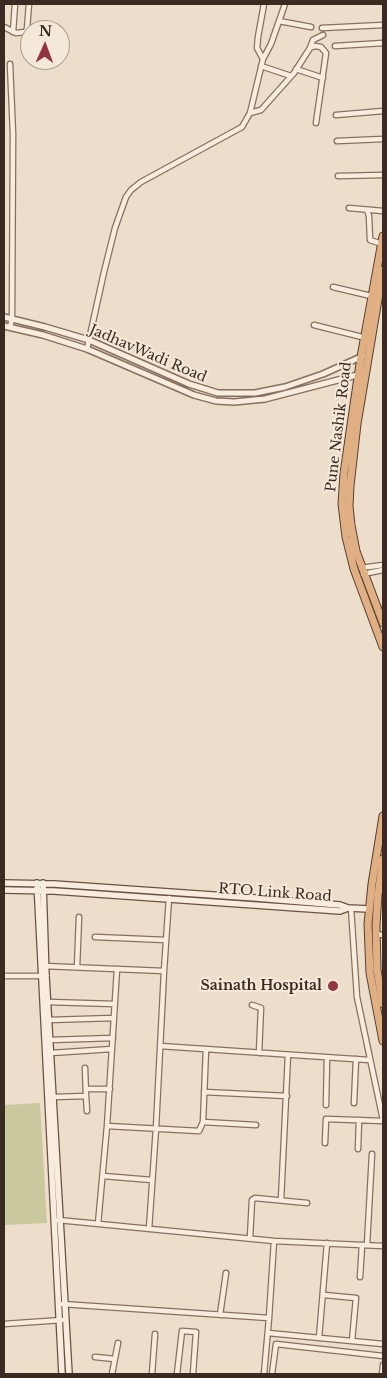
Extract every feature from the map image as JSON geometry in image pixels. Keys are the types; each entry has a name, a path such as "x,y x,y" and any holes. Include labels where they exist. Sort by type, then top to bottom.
{"highway":[{"name":"Pune Nashik Road","path":"362,374 369,354 367,339 371,296 383,236"},
{"name":"Pune Nashik Road","path":"383,270 367,339 361,356 362,374 350,486 351,525 359,571 383,647"},
{"name":"Pune Nashik Road","path":"359,571 383,623"},
{"path":"383,816 369,909 368,950 370,973 383,1041"},
{"path":"383,859 377,970 383,1004"}],"main road":[{"name":"RTO Link Road","path":"4,882 340,904 350,908"},
{"path":"40,883 43,976 61,1304 69,1374"},
{"name":"RTO Link Road","path":"4,890 40,890 340,910 350,908"},
{"path":"350,908 369,909"},
{"path":"43,976 48,1002 54,1097 57,1220"},
{"path":"62,1374 63,1320"}],"street":[{"path":"12,32 15,4"},
{"path":"4,28 12,32 23,33 27,29 29,4"},
{"path":"263,59 259,54 258,36 264,4"},
{"path":"87,349 108,253 121,206 126,197 141,182 242,127 250,113 263,59 271,44 285,4"},
{"path":"279,20 310,27"},
{"path":"322,28 383,25"},
{"path":"250,113 261,110 291,76 310,48 313,40 323,34"},
{"path":"335,46 383,43"},
{"path":"310,48 315,46 325,50 326,58 316,123"},
{"path":"10,64 13,134 12,319 10,327"},
{"path":"261,66 291,76"},
{"path":"296,69 323,78"},
{"path":"336,115 383,110"},
{"path":"337,140 383,138"},
{"path":"338,176 383,175"},
{"path":"349,208 383,211"},
{"path":"367,210 370,240 382,244"},
{"path":"333,287 371,296"},
{"name":"JadhavWadi Road","path":"4,317 89,340 195,387 210,392 226,394 265,391 285,387 323,374 369,354"},
{"path":"314,325 367,339"},
{"name":"JadhavWadi Road","path":"4,326 57,339 87,349 194,395 216,401 234,402 265,399 362,374"},
{"path":"359,571 383,564"},
{"path":"359,571 383,570"},
{"path":"149,1229 170,892"},
{"path":"325,1143 326,1119 383,1120 356,997 350,908"},
{"path":"76,967 79,917"},
{"path":"95,937 166,940"},
{"path":"43,966 164,971"},
{"path":"98,1224 110,1088 117,969"},
{"path":"4,976 43,976"},
{"path":"48,1002 115,1004"},
{"path":"252,1005 261,1008 258,1053"},
{"path":"49,1020 114,1018"},
{"path":"50,1040 113,1038"},
{"path":"160,1046 369,1060"},
{"path":"51,1053 112,1049"},
{"path":"107,1126 195,1131 202,1128 206,1049"},
{"path":"282,1200 288,1055"},
{"path":"326,1105 328,1058"},
{"path":"354,1103 356,1059"},
{"path":"84,1068 87,1111"},
{"path":"86,1089 110,1088"},
{"path":"204,1092 287,1096"},
{"path":"54,1097 86,1096"},
{"path":"358,1149 359,1120"},
{"path":"203,1122 256,1125"},
{"path":"360,1277 365,1245 372,1154"},
{"path":"103,1176 152,1180"},
{"path":"250,1238 252,1200 255,1198 307,1203"},
{"path":"57,1220 274,1241 383,1246"},
{"path":"264,1374 274,1241"},
{"path":"319,1338 328,1244"},
{"path":"220,1315 226,1273"},
{"path":"324,1295 356,1298 352,1341"},
{"path":"61,1304 269,1318"},
{"path":"4,1324 63,1320"},
{"path":"177,1374 182,1331 196,1332 193,1374"},
{"path":"268,1333 383,1344"},
{"path":"152,1374 155,1334"},
{"path":"112,1374 118,1342"},
{"path":"272,1374 276,1344 383,1356"},
{"path":"95,1357 115,1359"},
{"path":"382,1374 383,1365"}],"green space":[{"path":"40,1103 47,1223 4,1225 4,1105"}],"place":[{"name":"Sainath Hospital","path":"333,986"}]}
